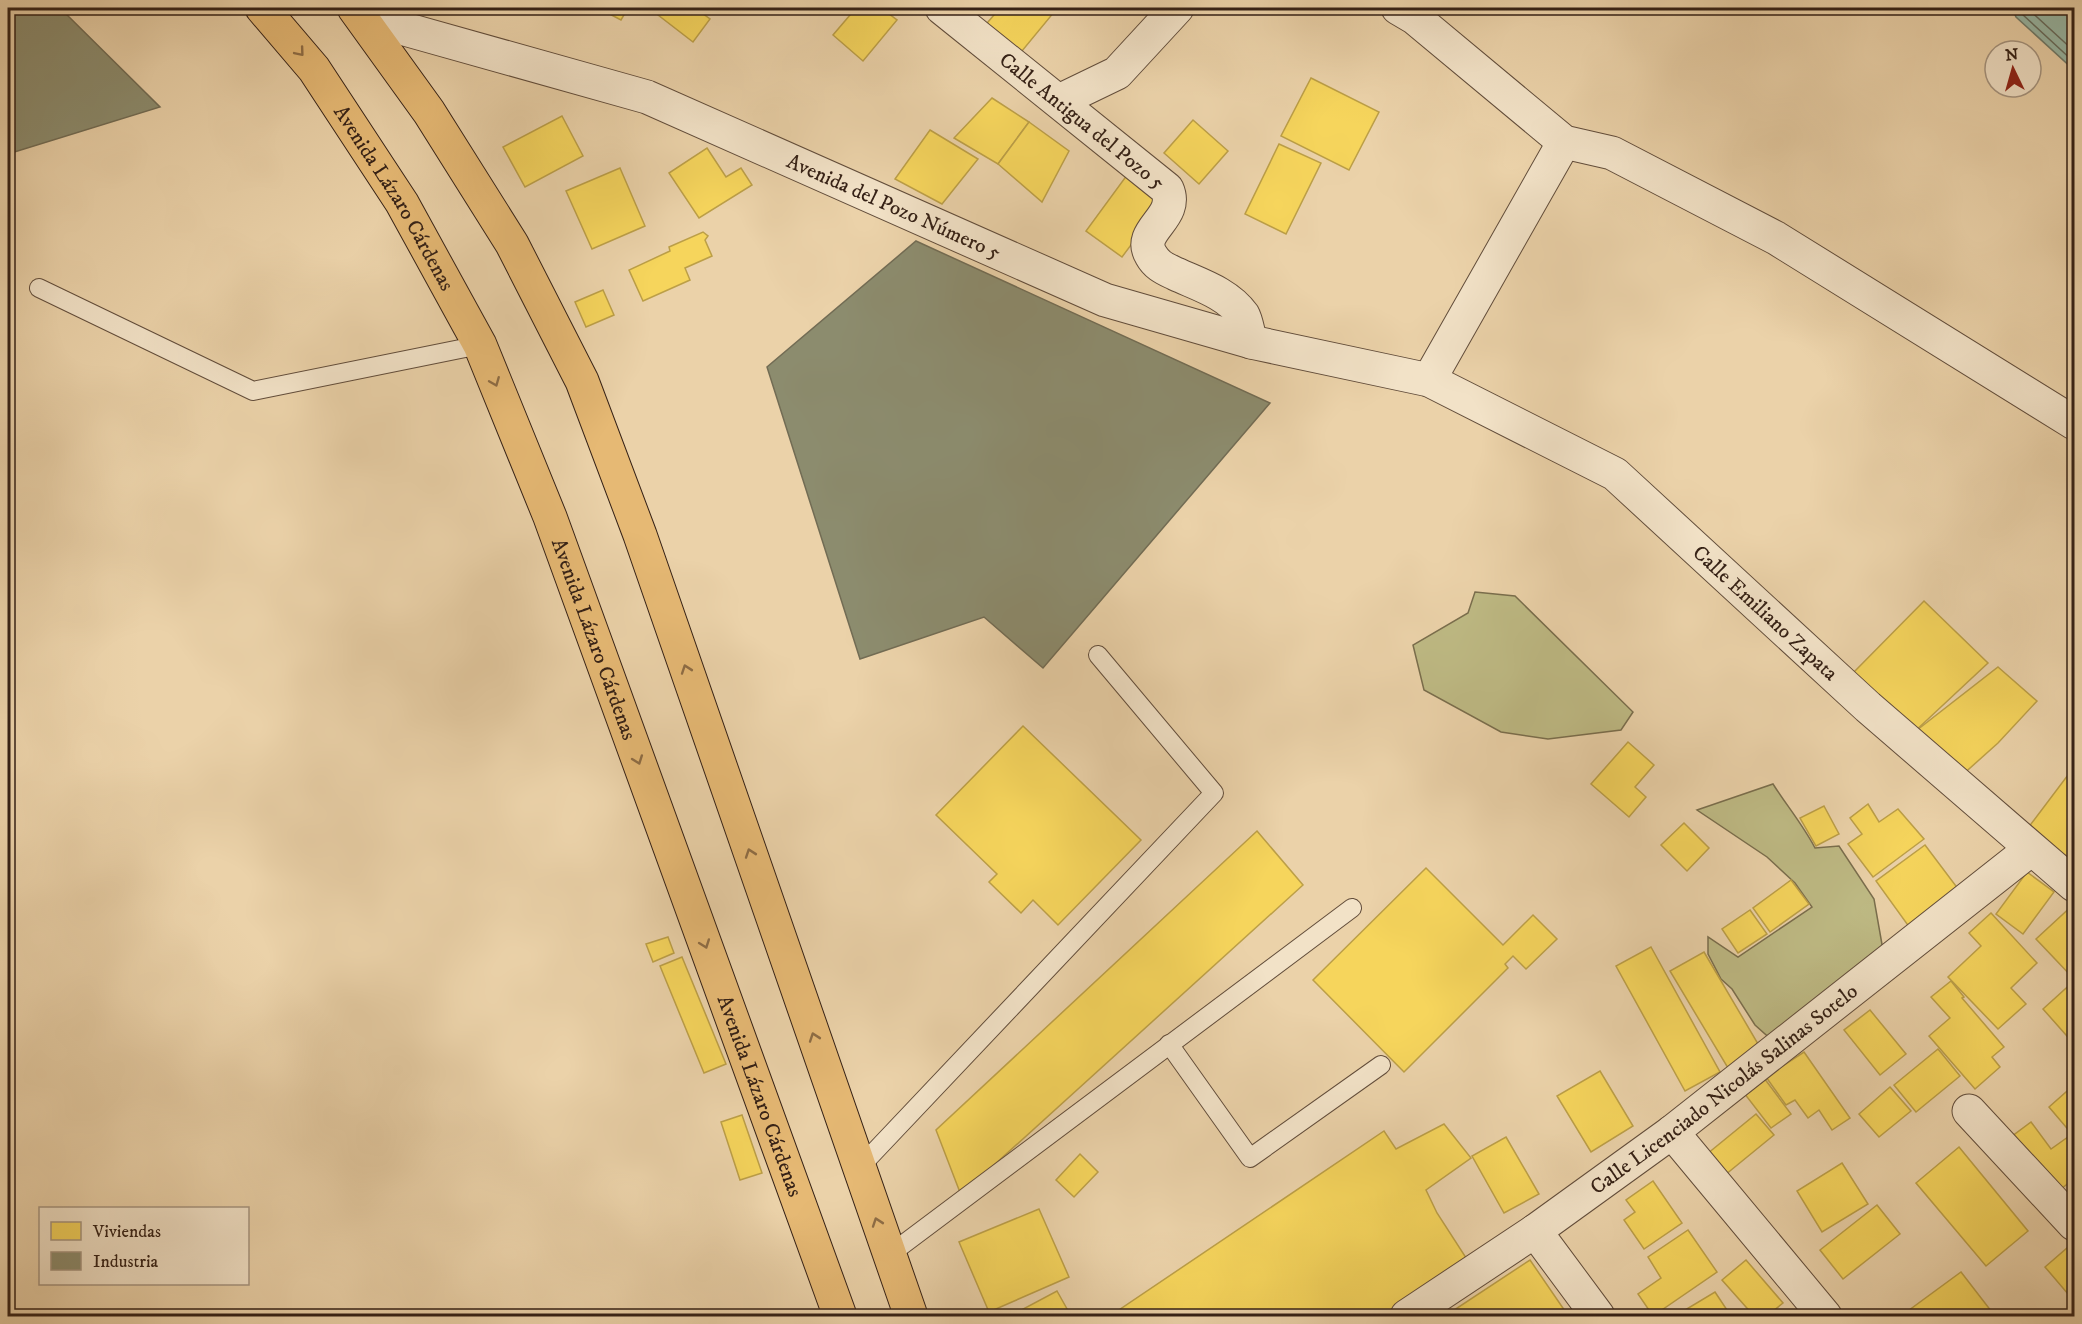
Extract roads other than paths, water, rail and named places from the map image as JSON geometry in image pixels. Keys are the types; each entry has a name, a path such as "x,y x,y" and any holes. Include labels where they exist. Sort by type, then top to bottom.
{"main road":[{"name":"Avenida Lázaro Cárdenas","path":"262,8 314,69 396,194 480,345 550,517 840,1317"},
{"path":"358,12 429,112 512,244 582,381 640,535 910,1317"}],"street":[{"name":"Calle Antigua del Pozo 5","path":"942,8 1167,189 1171,199 1169,208 1149,236 1149,253 1160,266 1222,295 1244,316 1251,342"},
{"path":"1059,101 1117,73 1177,8"},
{"path":"1398,8 1415,18 1564,142 1612,153 1776,238 2074,423"},
{"name":"Avenida del Pozo Número 5","path":"358,12 647,97 1105,300 1251,342 1429,380"},
{"path":"1429,380 1564,142"},
{"name":"Calle Emiliano Zapata","path":"1429,380 1615,474 1868,707 2074,885"},
{"name":"Calle Licenciado Nicolás Salinas Sotelo","path":"1411,1316 1535,1231 1672,1132 2031,849"},
{"path":"1969,1111 2074,1224"},
{"path":"1672,1132 1825,1317"},
{"path":"1535,1231 1598,1317"}],"lane":[{"path":"39,288 253,391 480,345"},
{"path":"859,1168 1214,793 1098,655"},
{"path":"889,1255 1352,908"},
{"path":"1169,1044 1250,1158 1381,1065"}],"water":[{"path":"2012,8 2074,8 2074,70 2043,42 2043,39 2040,39 2016,17"}]}
